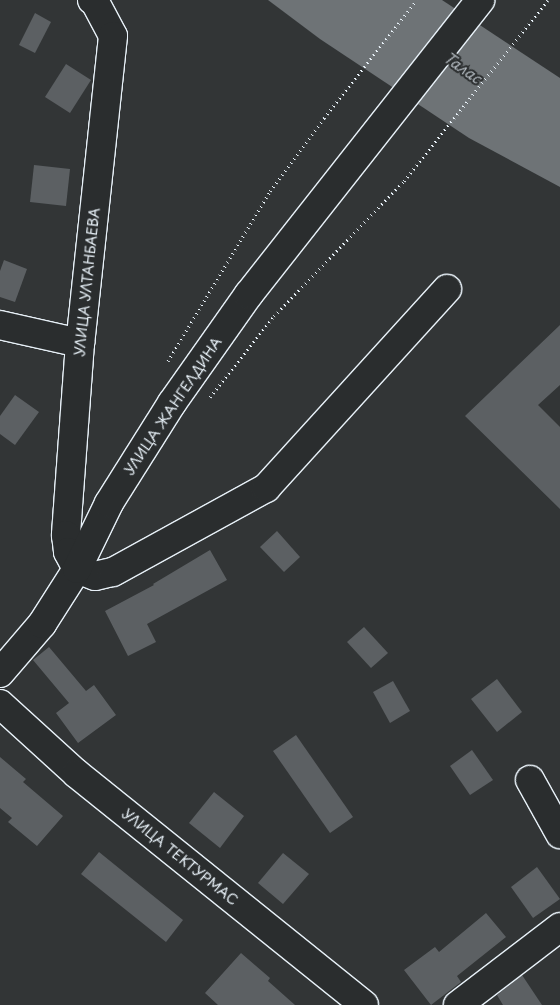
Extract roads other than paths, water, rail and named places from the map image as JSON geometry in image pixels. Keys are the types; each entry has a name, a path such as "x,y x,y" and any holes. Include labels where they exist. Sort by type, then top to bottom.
{"street":[{"name":"УЛИЦА УЛТАНБАЕВА","path":"77,569 68,552 66,535 80,343 113,36 95,2 92,0"},
{"name":"УЛИЦА ЖАНГЕЛДИНА","path":"0,673 42,624 77,569 109,503 172,403 250,294 362,148 480,0"},
{"path":"77,569 95,576 113,572 266,488 446,289"},
{"path":"0,325 80,343"},
{"name":"УЛИЦА ТЕКТУРМАС","path":"0,704 77,774 364,1005"},
{"path":"530,780 560,834"},
{"path":"458,1005 560,927"}],"water":[{"name":"Талас","path":"268,0 442,0 560,78 560,187 469,138 320,39"}]}
